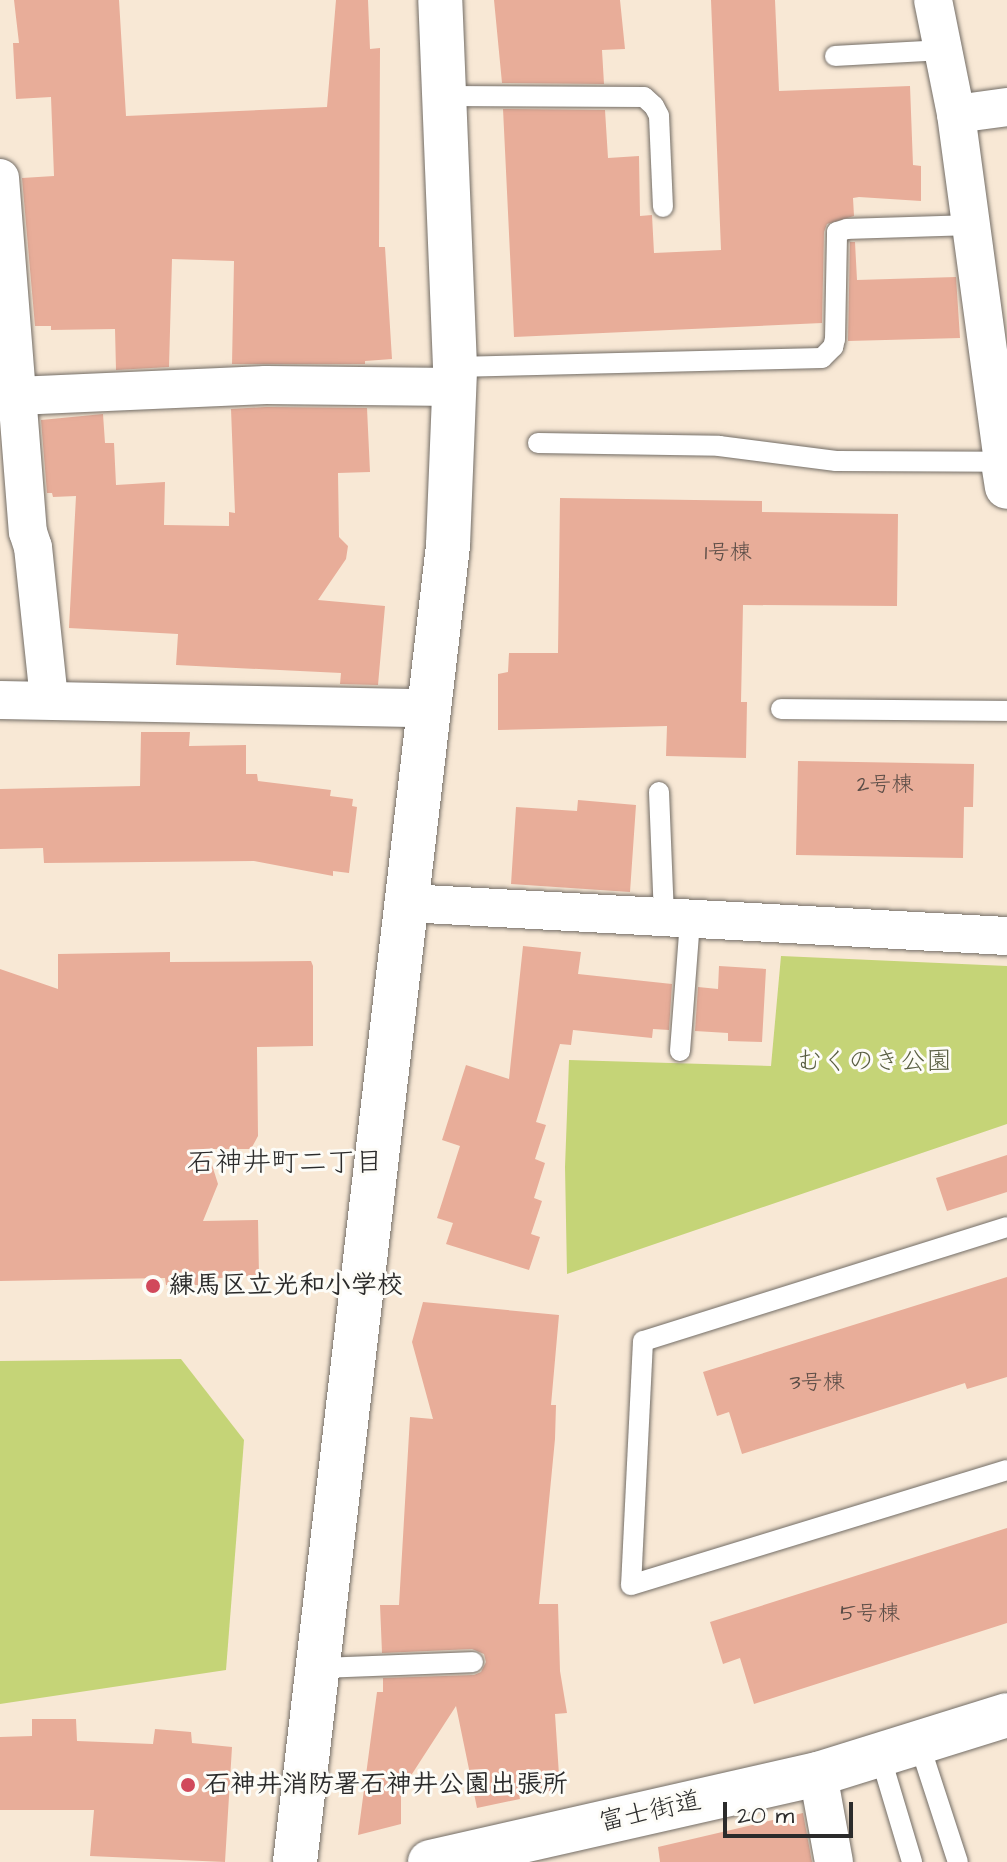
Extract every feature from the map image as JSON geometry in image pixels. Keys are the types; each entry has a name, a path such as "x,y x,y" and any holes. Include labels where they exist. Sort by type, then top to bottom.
{"street":[{"path":"295,1862 448,545 455,377 440,0"},
{"path":"933,0 956,114 1005,474"},
{"path":"956,114 1007,107"},
{"path":"0,178 28,532 17,546 49,700"},
{"path":"16,396 455,377"},
{"path":"0,700 431,708"},
{"path":"407,903 1007,936"},
{"name":"富士街道","path":"430,1862 818,1774 1007,1715"},
{"path":"818,1774 834,1862"}],"lane":[{"path":"835,56 943,50"},
{"path":"444,96 644,97 659,116 663,207"},
{"path":"455,377 822,358 833,347 835,339 837,232 847,229 971,225"},
{"path":"538,443 719,446 836,461 1005,474"},
{"path":"781,709 1007,711"},
{"path":"659,792 677,919 680,1051"},
{"path":"1007,1227 643,1341 631,1585 1007,1470"},
{"path":"318,1668 473,1662"},
{"path":"900,1749 912,1862"},
{"path":"900,1749 958,1862"}],"green space":[{"name":"むくのき公園","path":"781,956 1007,966 1007,1124 567,1274 565,1167 569,1060 771,1066"},
{"path":"181,1359 244,1440 226,1670 0,1704 0,1361"}],"building":[{"path":"14,0 119,0 126,116 327,107 336,0 368,0 370,49 380,48 379,247 385,247 392,359 365,361 365,364 232,364 234,261 172,259 169,367 116,370 115,329 51,330 51,326 35,326 22,178 54,176 51,97 16,99 13,43 19,43"},
{"path":"494,0 620,0 625,49 602,50 604,84 502,83"},
{"path":"711,0 775,0 779,91 910,86 913,165 921,166 921,201 853,198 854,216 827,224 824,232 822,323 514,337 503,109 605,110 608,158 639,156 640,216 652,215 654,253 721,250"},
{"path":"850,242 855,242 857,280 956,277 960,338 848,341"},
{"path":"367,408 370,472 338,473 339,537 348,546 346,559 318,600 385,606 378,685 340,684 341,673 176,665 178,634 69,628 76,496 53,497 52,493 47,493 41,420 103,414 105,443 114,443 116,485 165,482 164,525 229,526 229,512 235,513 231,409"},
{"path":"560,498 762,501 762,512 898,514 897,606 743,605 741,702 747,702 746,758 666,756 667,726 498,730 498,674 508,672 509,653 558,653"},
{"path":"141,732 190,732 189,746 246,745 246,774 257,774 258,781 331,790 330,796 353,799 352,806 357,807 349,873 333,871 333,876 254,861 44,863 43,848 0,849 0,789 140,786"},
{"path":"798,761 974,764 973,807 964,807 963,858 796,855"},
{"path":"578,800 636,805 630,892 511,884 516,807 577,811"},
{"path":"523,946 581,952 578,974 672,984 669,1030 653,1029 652,1038 573,1030 571,1045 560,1044 536,1122 546,1125 535,1159 545,1163 534,1198 542,1201 531,1234 540,1237 529,1270 446,1244 453,1223 437,1218 460,1146 442,1140 466,1065 509,1079"},
{"path":"170,952 170,962 311,961 313,966 313,1046 257,1047 258,1136 251,1149 207,1149 218,1184 203,1221 258,1220 259,1275 207,1279 207,1285 166,1285 165,1278 0,1281 0,969 58,989 58,954"},
{"path":"719,966 766,969 762,1042 728,1041 728,1033 695,1031 698,987 718,989"},
{"path":"1007,1155 1007,1192 947,1211 936,1178"},
{"path":"1007,1277 1007,1377 967,1389 965,1383 742,1454 729,1412 717,1416 703,1372"},
{"path":"423,1302 559,1315 551,1405 556,1405 555,1439 539,1604 558,1604 560,1671 567,1713 555,1714 560,1790 519,1794 520,1799 477,1808 456,1706 401,1791 401,1824 358,1835 377,1692 383,1692 383,1678 474,1675 481,1672 486,1662 484,1654 472,1649 382,1653 380,1605 399,1605 410,1417 433,1419 412,1342"},
{"path":"1007,1528 1007,1623 754,1704 740,1658 723,1664 710,1622"},
{"path":"32,1719 76,1719 77,1741 153,1744 155,1729 191,1732 192,1743 232,1747 225,1862 90,1856 94,1810 0,1810 0,1737 32,1736"},
{"path":"803,1813 812,1862 660,1862 658,1847"}],"place":[{"name":"練馬区立光和小学校","path":"153,1286"},
{"name":"石神井消防署石神井公園出張所","path":"188,1785"}],"district":[{"name":"石神井町二丁目","path":"285,1163"}]}
